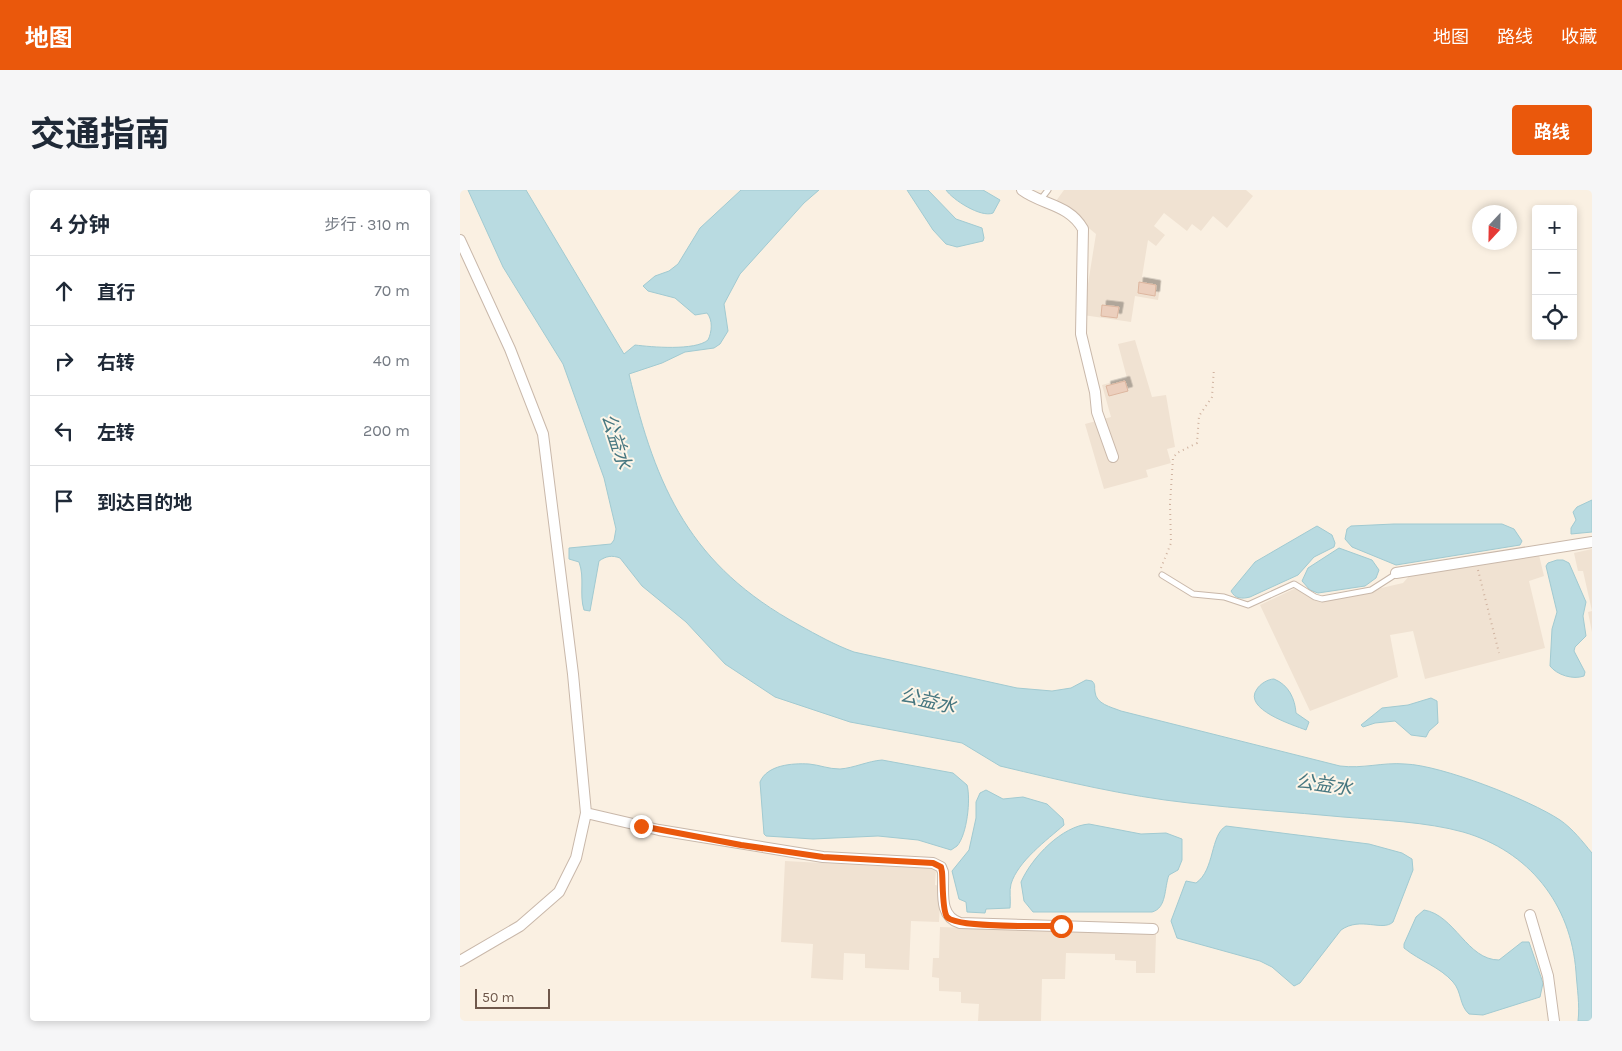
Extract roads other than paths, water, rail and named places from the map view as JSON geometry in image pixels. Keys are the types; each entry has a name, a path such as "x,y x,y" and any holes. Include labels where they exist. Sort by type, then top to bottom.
{"street":[{"path":"1022,190 1056,205 1074,217 1083,229 1081,334 1096,392 1097,412 1113,457"},
{"path":"460,240 510,349 543,434 573,674 586,813 576,858 560,892 520,926 460,961"},
{"path":"1396,573 1592,542"},
{"path":"586,813 678,833 823,857 933,863 941,867 945,913 951,920 960,923 1153,929"},
{"path":"1530,916 1548,976 1554,1021"}],"lane":[{"path":"1041,198 1048,190"},
{"path":"1162,575 1193,594 1224,597 1248,605 1294,584 1315,598 1322,599 1371,590 1396,573"}],"water":[{"name":"公益水","path":"468,190 526,190 624,354 635,345 683,347 693,346 708,340 711,326 707,313 695,315 675,298 648,291 643,286 655,276 669,271 678,264 700,228 741,190 819,190 804,203 740,274 724,304 728,331 720,344 714,348 685,352 662,363 629,374 652,453 666,488 684,520 705,550 731,577 762,602 799,625 854,652 1017,688 1052,691 1071,688 1086,680 1092,681 1098,699 1121,711 1340,766 1357,767 1405,764 1440,770 1485,785 1546,812 1569,827 1592,853 1592,1021 1578,1021 1578,996 1572,947 1566,924 1555,903 1542,884 1526,867 1508,852 1487,841 1463,832 1419,824 1208,805 1118,792 1000,766 962,743 850,722 775,697 725,664 686,622 642,586 620,558 617,557 604,558 599,561 590,611 584,610 581,568 579,562 569,559 569,548 611,544 614,540 616,529 604,478 563,364 503,267"},
{"path":"907,190 928,190 956,219 982,228 983,241 957,247 946,244 933,230"},
{"path":"946,190 983,190 1000,200 993,213 982,213 961,203"},
{"path":"1592,500 1592,532 1571,534 1571,528 1576,520 1573,512 1577,507"},
{"path":"1502,524 1514,529 1522,541 1520,545 1396,565 1352,547 1345,539 1347,529 1351,526"},
{"path":"1317,526 1332,535 1335,543 1334,547 1314,557 1298,575 1250,597 1239,598 1233,594 1231,591 1255,562"},
{"path":"1339,548 1372,560 1379,570 1376,578 1365,586 1318,593 1310,590 1302,581 1308,568"},
{"path":"1557,560 1569,563 1586,602 1583,616 1586,636 1575,647 1574,651 1585,672 1584,676 1580,677 1570,677 1561,674 1550,666 1552,629 1557,612 1546,566 1548,563"},
{"path":"1274,679 1284,685 1290,693 1296,713 1309,722 1306,730 1271,715 1256,703 1254,696 1258,687"},
{"path":"1431,698 1437,701 1438,723 1429,731 1426,737 1411,735 1395,721 1375,723 1363,727 1361,725 1382,708 1408,705"},
{"path":"882,760 953,773 967,785 969,799 966,826 957,846 951,850 918,840 878,836 813,839 766,836 764,834 760,782 768,772 781,766 795,764 809,764 840,769"},
{"path":"986,790 1003,799 1023,797 1047,804 1063,819 1064,825 1034,851 1020,867 1011,884 1010,908 986,909 985,913 967,912 966,902 959,899 952,871 969,850 976,818 976,802 980,793"},
{"path":"1089,824 1141,834 1166,833 1182,839 1182,860 1178,870 1169,875 1163,902 1157,910 1152,912 1033,912 1024,901 1021,882 1040,853 1069,830"},
{"path":"1226,826 1369,844 1402,853 1412,859 1413,870 1393,922 1383,926 1356,924 1341,930 1300,983 1294,986 1272,967 1260,961 1177,938 1171,921 1186,881 1196,883 1202,877 1210,862 1217,837"},
{"path":"1424,910 1444,920 1478,953 1488,958 1499,960 1522,942 1529,942 1543,983 1540,997 1483,1015 1469,1014 1453,982 1442,972 1404,948 1416,917"}]}
